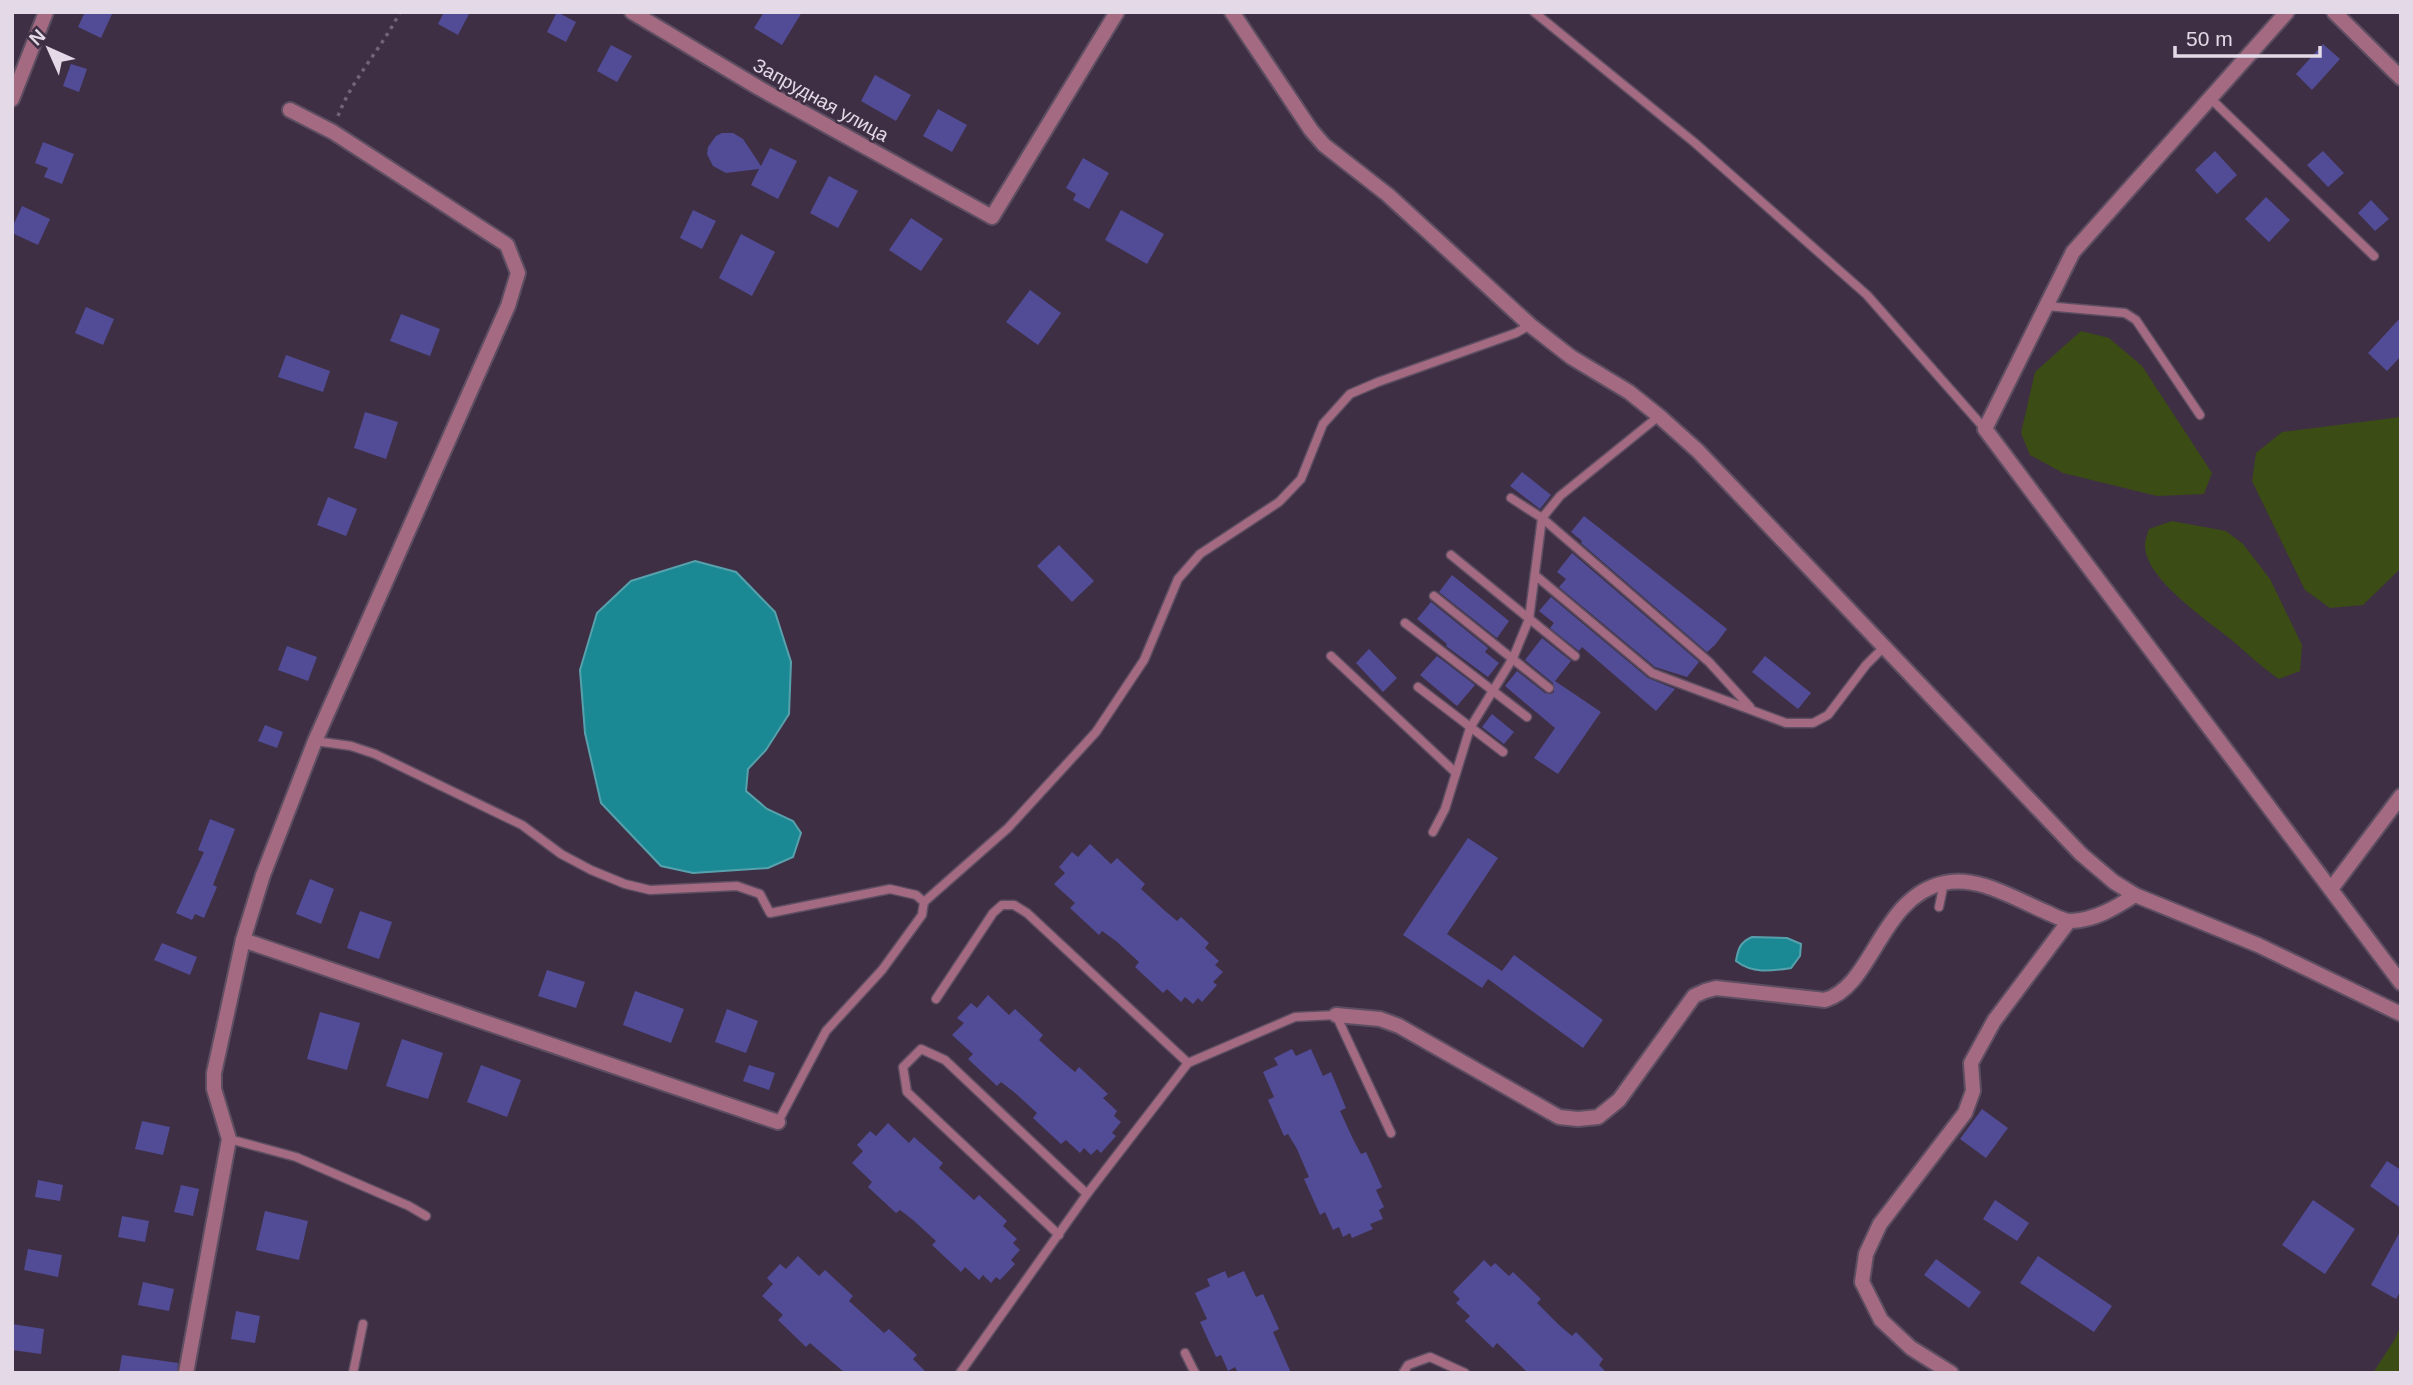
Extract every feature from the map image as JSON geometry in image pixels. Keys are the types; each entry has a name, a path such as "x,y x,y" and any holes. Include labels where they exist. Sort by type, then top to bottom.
{"street":[{"path":"12,99 46,12"},
{"name":"Запрудная улица","path":"632,12 759,88 992,217 1117,12"},
{"path":"1232,12 1311,130 1324,145 1388,195 1530,325 1571,357 1629,393 1698,450 2081,854 2114,882 2135,895 2258,945 2401,1014"},
{"path":"2287,12 2073,252 1985,429 2401,983"},
{"path":"2334,12 2401,78"},
{"path":"186,1373 229,1139 214,1089 214,1073 243,940 263,875 315,741 508,306 517,273 508,245 333,132 290,110"},
{"path":"2331,889 2401,796"},
{"path":"1336,1015 1380,1019 1399,1026 1559,1117 1598,1117 1619,1100 1694,996 1716,988 1825,1000 1834,997 1848,986 1895,916 1906,903 1922,892 1944,883 1975,882 2069,921 2105,914 2135,895"},
{"path":"1951,1373 1911,1348 1881,1320 1863,1282 1866,1254 1880,1224 1965,1113 1973,1091 1971,1063 1994,1021 2069,921"},
{"path":"243,940 778,1122"}],"lane":[{"path":"1534,12 1695,143 1867,295 1985,429"},
{"path":"2210,99 2374,256"},
{"path":"2046,306 2124,313 2136,320 2200,415"},
{"path":"778,1122 826,1031 882,970 922,915 924,902 1008,828 1096,732 1144,660 1178,579 1200,554 1279,502 1301,479 1323,424 1350,394 1516,333 1530,325"},
{"path":"1433,832 1445,809 1470,728 1513,658 1529,619 1542,518 1560,496 1659,416"},
{"path":"1511,498 1542,518 1709,662 1752,710"},
{"path":"1451,555 1575,656"},
{"path":"1535,575 1652,673 1786,723 1813,723 1828,715 1866,665 1885,646"},
{"path":"1434,596 1549,688"},
{"path":"1405,623 1527,717"},
{"path":"1331,656 1456,773"},
{"path":"1418,687 1503,752"},
{"path":"315,741 351,746 375,754 522,825 561,854 625,884 650,890 737,886 760,894 770,913 890,889 916,895 924,902"},
{"path":"1939,907 1944,883"},
{"path":"936,999 993,913 1002,905 1014,905 1027,913 1188,1063"},
{"path":"960,1373 1087,1194 1188,1063 1295,1017 1336,1015 1391,1133"},
{"path":"1059,1235 907,1093 903,1066 920,1049 945,1060 1087,1194"},
{"path":"229,1139 296,1157 410,1206 426,1216"},
{"path":"353,1373 363,1324"},
{"path":"1185,1353 1195,1373"},
{"path":"1403,1373 1408,1365 1430,1357 1465,1373"}],"path":[{"path":"333,132 344,102 390,33 400,12"}],"green space":[{"path":"2081,331 2109,338 2142,366 2212,473 2204,494 2157,496 2063,473 2030,455 2021,433 2035,372"},
{"path":"2401,417 2401,568 2363,605 2330,608 2305,590 2252,481 2256,453 2282,432"},
{"path":"2172,521 2226,531 2243,544 2270,579 2302,645 2300,671 2279,679 2191,608 2165,583 2147,557 2145,543 2149,529"},
{"path":"2401,1324 2401,1373 2373,1373 2395,1339"}],"water":[{"path":"695,561 736,572 775,612 791,662 789,714 766,750 748,769 746,791 767,809 793,821 801,833 793,857 768,868 693,873 661,866 601,803 585,733 580,670 597,613 631,581"},
{"path":"1752,937 1787,938 1801,944 1800,956 1791,968 1769,971 1749,968 1736,961 1740,946"}],"building":[{"path":"85,12 113,12 101,38 78,27"},
{"path":"444,12 470,12 458,35 438,24"},
{"path":"557,12 576,22 566,42 547,32"},
{"path":"764,12 802,12 782,45 754,28"},
{"path":"2323,44 2340,59 2312,90 2296,74"},
{"path":"611,45 632,56 617,82 597,71"},
{"path":"71,64 87,69 79,92 63,86"},
{"path":"875,75 911,95 896,121 861,101"},
{"path":"938,109 967,125 952,152 923,136"},
{"path":"733,133 743,139 761,166 770,148 797,161 778,199 751,185 759,169 726,173 713,166 707,154 708,147 716,136"},
{"path":"43,142 74,154 62,184 44,177 48,168 35,163"},
{"path":"2215,151 2237,175 2217,194 2195,170"},
{"path":"2323,151 2344,173 2328,187 2307,165"},
{"path":"1083,158 1109,173 1089,209 1073,200 1076,194 1066,188"},
{"path":"829,176 858,191 838,228 810,213"},
{"path":"2266,197 2290,220 2269,242 2245,219"},
{"path":"2371,200 2389,219 2375,231 2358,213"},
{"path":"22,206 50,219 38,245 12,233"},
{"path":"693,210 716,221 702,249 680,238"},
{"path":"1121,210 1164,234 1147,264 1105,240"},
{"path":"911,218 943,239 921,271 889,250"},
{"path":"741,234 775,252 752,296 719,278"},
{"path":"1030,290 1061,313 1038,345 1006,322"},
{"path":"86,307 114,319 103,345 75,333"},
{"path":"401,314 440,329 430,356 390,341"},
{"path":"2401,317 2401,356 2387,371 2368,353"},
{"path":"286,355 330,371 323,392 278,377"},
{"path":"365,412 398,422 386,459 354,448"},
{"path":"1522,472 1551,495 1540,509 1510,486"},
{"path":"328,497 357,509 346,536 317,525"},
{"path":"1584,516 1727,629 1715,645 1707,652 1581,543 1571,532"},
{"path":"1059,545 1094,581 1072,602 1037,566"},
{"path":"1572,553 1699,662 1687,677 1655,667 1559,587 1566,579 1557,572"},
{"path":"1452,575 1509,621 1497,638 1439,592"},
{"path":"1551,597 1648,678 1675,689 1656,711 1582,647 1579,651 1550,628 1554,623 1539,611"},
{"path":"1431,602 1488,648 1485,652 1499,663 1488,677 1446,646 1447,644 1417,619"},
{"path":"1542,638 1571,661 1555,681 1601,712 1558,774 1534,758 1555,728 1505,686 1517,671 1545,693 1554,692 1553,683 1525,660"},
{"path":"287,646 317,657 308,681 278,670"},
{"path":"1369,649 1397,678 1383,692 1356,663"},
{"path":"1437,656 1475,685 1457,706 1420,675"},
{"path":"1765,656 1811,693 1798,709 1752,672"},
{"path":"1492,714 1514,732 1504,744 1482,727"},
{"path":"265,725 283,732 277,748 258,741"},
{"path":"210,819 235,829 213,885 217,887 204,918 195,914 192,920 176,913 204,852 198,850"},
{"path":"1468,838 1498,858 1447,934 1502,971 1514,955 1603,1020 1583,1048 1488,979 1482,988 1403,935"},
{"path":"1090,844 1111,864 1117,858 1145,884 1141,889 1177,921 1181,917 1209,943 1205,948 1219,961 1215,965 1223,972 1213,982 1217,985 1202,1002 1198,998 1193,1004 1185,997 1181,1002 1167,989 1163,993 1135,967 1139,962 1102,931 1099,935 1070,908 1075,903 1054,884 1065,873 1059,867 1072,852 1078,857"},
{"path":"310,879 334,889 321,924 296,914"},
{"path":"360,911 392,922 379,959 347,948"},
{"path":"162,943 197,957 190,975 154,960"},
{"path":"547,970 585,982 576,1008 538,996"},
{"path":"635,991 684,1009 671,1043 623,1025"},
{"path":"988,995 1009,1015 1015,1009 1043,1035 1039,1040 1075,1072 1079,1067 1108,1094 1103,1098 1117,1111 1114,1116 1121,1122 1112,1133 1116,1136 1101,1153 1097,1149 1091,1155 1084,1148 1080,1153 1066,1140 1061,1144 1033,1118 1037,1113 1001,1082 997,1086 968,1059 973,1054 952,1035 964,1023 957,1018 971,1003 977,1008"},
{"path":"727,1009 758,1021 746,1053 715,1042"},
{"path":"320,1012 360,1023 347,1070 307,1059"},
{"path":"402,1039 443,1053 428,1099 386,1086"},
{"path":"1292,1049 1296,1056 1311,1049 1323,1076 1331,1072 1346,1108 1340,1111 1361,1154 1366,1152 1382,1187 1376,1190 1384,1207 1379,1210 1383,1219 1370,1224 1373,1229 1352,1238 1350,1233 1343,1237 1339,1227 1333,1230 1325,1212 1320,1215 1304,1179 1309,1177 1297,1149 1288,1134 1284,1136 1268,1100 1274,1097 1263,1072 1278,1065 1274,1058"},
{"path":"481,1065 521,1080 507,1117 467,1102"},
{"path":"749,1065 775,1073 769,1090 743,1081"},
{"path":"1982,1109 2008,1128 1986,1158 1960,1139"},
{"path":"142,1121 170,1127 163,1155 135,1149"},
{"path":"888,1123 909,1143 914,1137 943,1163 939,1168 974,1200 979,1195 1007,1221 1003,1226 1017,1239 1013,1243 1020,1250 1011,1260 1015,1264 1000,1280 996,1277 991,1283 983,1275 979,1280 965,1267 961,1272 932,1245 936,1241 900,1210 896,1213 868,1187 872,1182 852,1163 863,1151 857,1145 870,1131 876,1136"},
{"path":"2387,1161 2401,1170 2401,1208 2370,1186"},
{"path":"38,1180 63,1185 60,1201 35,1197"},
{"path":"181,1185 199,1189 193,1216 174,1212"},
{"path":"1995,1200 2029,1223 2017,1241 1983,1219"},
{"path":"2313,1200 2355,1229 2325,1274 2282,1245"},
{"path":"265,1211 308,1221 299,1260 256,1250"},
{"path":"122,1216 149,1221 145,1242 118,1237"},
{"path":"2401,1230 2401,1290 2396,1299 2371,1285"},
{"path":"28,1249 62,1255 58,1277 24,1270"},
{"path":"798,1256 819,1276 825,1270 853,1296 849,1301 884,1333 889,1329 917,1355 913,1359 927,1373 845,1373 810,1343 806,1347 778,1320 783,1315 762,1296 773,1284 767,1278 780,1264 786,1269"},
{"path":"2038,1256 2112,1306 2094,1332 2020,1283"},
{"path":"1936,1259 1981,1292 1969,1308 1924,1275"},
{"path":"1484,1260 1491,1267 1495,1263 1509,1276 1513,1272 1541,1299 1537,1303 1559,1325 1572,1336 1576,1332 1603,1359 1599,1365 1607,1373 1528,1373 1497,1343 1493,1348 1465,1321 1470,1316 1456,1303 1460,1299 1453,1292"},
{"path":"1225,1271 1228,1278 1244,1271 1256,1297 1263,1294 1279,1329 1273,1332 1291,1373 1238,1373 1235,1367 1228,1371 1221,1355 1216,1357 1200,1322 1207,1319 1195,1293 1210,1286 1207,1279"},
{"path":"143,1282 174,1289 169,1311 138,1305"},
{"path":"236,1311 260,1316 255,1343 231,1339"},
{"path":"12,1324 44,1329 41,1354 12,1350"},
{"path":"122,1355 178,1363 177,1373 119,1373"}]}
